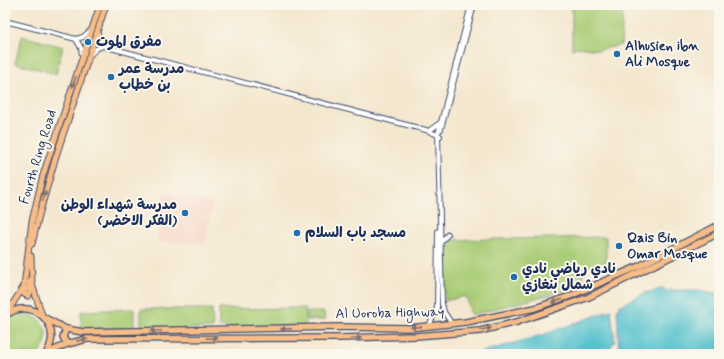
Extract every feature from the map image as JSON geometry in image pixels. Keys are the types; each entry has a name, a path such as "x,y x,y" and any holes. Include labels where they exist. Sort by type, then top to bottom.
{"highway":[{"name":"Al Uoroba Highway","path":"5,316 14,310 24,308 34,310 66,329 83,332 429,326 452,324 541,306 591,288 719,225"},
{"name":"Al Uoroba Highway","path":"46,354 67,344 91,339 339,338 472,332 503,326 594,295 719,233"},
{"path":"501,315 504,321 503,326"},
{"path":"44,316 50,326 52,336 51,345 46,354"},
{"path":"339,327 336,332 339,338"},
{"path":"66,329 63,337 67,344"}],"main road":[{"name":"Fourth Ring Road","path":"44,316 33,289 30,269 33,241 42,204 100,5"},
{"name":"Fourth Ring Road","path":"94,29 106,5"},
{"name":"Fourth Ring Road","path":"5,316 22,290 25,281 37,196 85,59"},
{"path":"25,281 24,294 28,296 30,293 28,280 30,269"}],"street":[{"path":"429,131 438,126 440,121 471,5"},
{"path":"429,326 437,308 439,214 438,144 474,5"},
{"path":"5,21 76,39 83,37 94,29 103,46"},
{"path":"76,39 85,59 94,51 103,46 429,131 440,132"},
{"path":"440,121 440,132"},
{"path":"429,131 438,144"},
{"path":"439,214 442,307 445,315 452,324"},
{"path":"441,242 448,234"}],"shaded area":[{"name":"مدرسة شهداء الوطن (الفكر الاخضر)","path":"165,192 213,203 206,243 157,242 158,223"}],"green space":[{"path":"572,5 611,5 611,10 623,9 621,45 599,50 577,47 572,49"},
{"path":"22,36 63,47 56,74 15,63"},
{"name":"نادي رياضي نادي شمال بنغازي","path":"606,237 606,263 583,268 584,286 471,315 466,296 445,301 443,240"},
{"path":"305,308 306,326 219,327 219,309"},
{"path":"134,309 134,329 81,329 81,311"},
{"path":"141,309 212,309 213,328 141,329"},
{"path":"307,312 324,312 325,320 307,320"},
{"path":"21,314 36,318 41,322 44,328 46,341 38,354 11,354 5,348 5,324 11,317"}],"water":[{"path":"663,288 668,292 671,288 673,290 702,290 719,294 719,354 619,354 617,310 619,306 645,293"},
{"path":"611,310 615,342 611,345 612,354 475,354 542,335"}],"place":[{"name":"مفرق الموت","path":"88,42"},
{"name":"Alhusien ibn Ali Mosque","path":"617,54"},
{"name":"مدرسة عمر بن خطاب","path":"111,77"},
{"name":"مدرسة شهداء الوطن (الفكر الاخضر)","path":"185,213"},
{"name":"مسجد باب السلام","path":"297,233"},
{"name":"Qais Bin Omar Mosque","path":"619,246"},
{"name":"نادي رياضي نادي شمال بنغازي","path":"514,277"}]}
